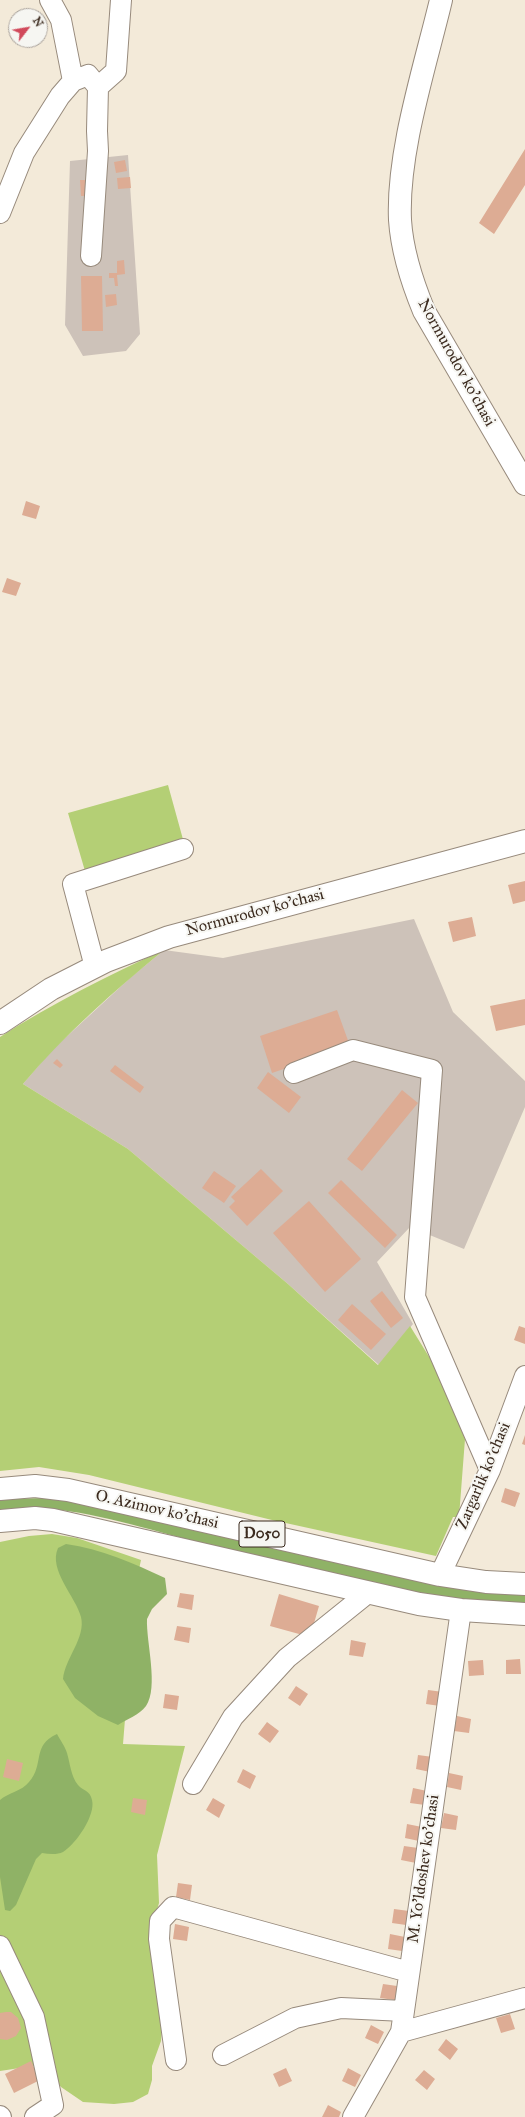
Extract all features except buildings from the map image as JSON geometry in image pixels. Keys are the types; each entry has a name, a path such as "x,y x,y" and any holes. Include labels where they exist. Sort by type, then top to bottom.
{"main road":[{"name":"Normurodov ko'chasi","path":"441,0 410,129 403,172 400,221 403,242 415,289 424,311 525,484"},
{"name":"Normurodov ko'chasi","path":"0,1023 51,989 95,967 169,936 525,841"},
{"name":"O. Azimov ko'chasi","path":"0,1489 35,1486 68,1490 440,1575 486,1582 525,1584"},
{"name":"O. Azimov ko'chasi","path":"0,1521 35,1518 53,1520 419,1604 461,1610 525,1614"}],"street":[{"path":"50,0 61,20 73,81"},
{"path":"98,87 116,71 121,0"},
{"path":"0,213 24,153 60,96 73,81 88,75 98,87 98,151 91,256"},
{"path":"95,967 72,884 183,849"},
{"path":"294,1073 353,1050 432,1070 416,1297 490,1470"},
{"name":"Zargarlik ko'chasi","path":"440,1575 490,1470 525,1376"},
{"path":"193,1784 234,1717 287,1658 369,1592"},
{"name":"M. Yo'ldoshev ko'chasi","path":"353,2117 401,2032 461,1610"},
{"path":"176,2060 159,1939 160,1920 173,1907 409,1972"},
{"path":"0,1946 34,2017 53,2105 35,2117"},
{"path":"401,2032 525,1998"},
{"path":"223,2054 295,2018 341,2008 404,2011"}],"shaded area":[{"path":"128,155 140,334 126,351 83,356 65,325 70,161"},
{"path":"414,919 453,1012 525,1081 525,1107 464,1249 410,1227 377,1262 413,1324 379,1365 288,1284 128,1149 23,1084 51,1051 130,978 164,950 223,958"}],"green space":[{"path":"168,785 184,843 85,871 68,813"},
{"path":"164,950 73,1030 23,1084 128,1149 288,1284 378,1365 410,1326 436,1368 465,1439 459,1517 453,1517 436,1556 272,1520 89,1475 39,1467 0,1471 0,1037 80,990"},
{"path":"48,1498 106,1506 375,1571 525,1592 525,1605 482,1602 398,1589 314,1570 96,1516 47,1509 23,1508 0,1510 0,1499"},
{"path":"52,1534 77,1538 141,1560 136,1583 123,1744 185,1746 157,1855 159,1903 152,1927 163,2014 161,2041 152,2066 152,2080 148,2094 133,2102 114,2104 83,2102 61,2087 52,2076 33,2066 0,2071 0,1542 29,1536"},
{"path":"66,1544 104,1553 165,1578 167,1594 152,1609 147,1619 152,1676 150,1698 146,1706 140,1712 118,1725 98,1716 75,1698 63,1679 67,1663 81,1633 82,1625 78,1609 64,1583 57,1565 56,1556 58,1548"},
{"path":"57,1734 66,1750 72,1774 76,1782 80,1787 88,1792 91,1797 91,1813 84,1829 74,1843 63,1852 58,1854 42,1853 36,1859 16,1905 10,1911 5,1910 0,1877 0,1800 23,1788 29,1782 34,1775 44,1744"}]}
